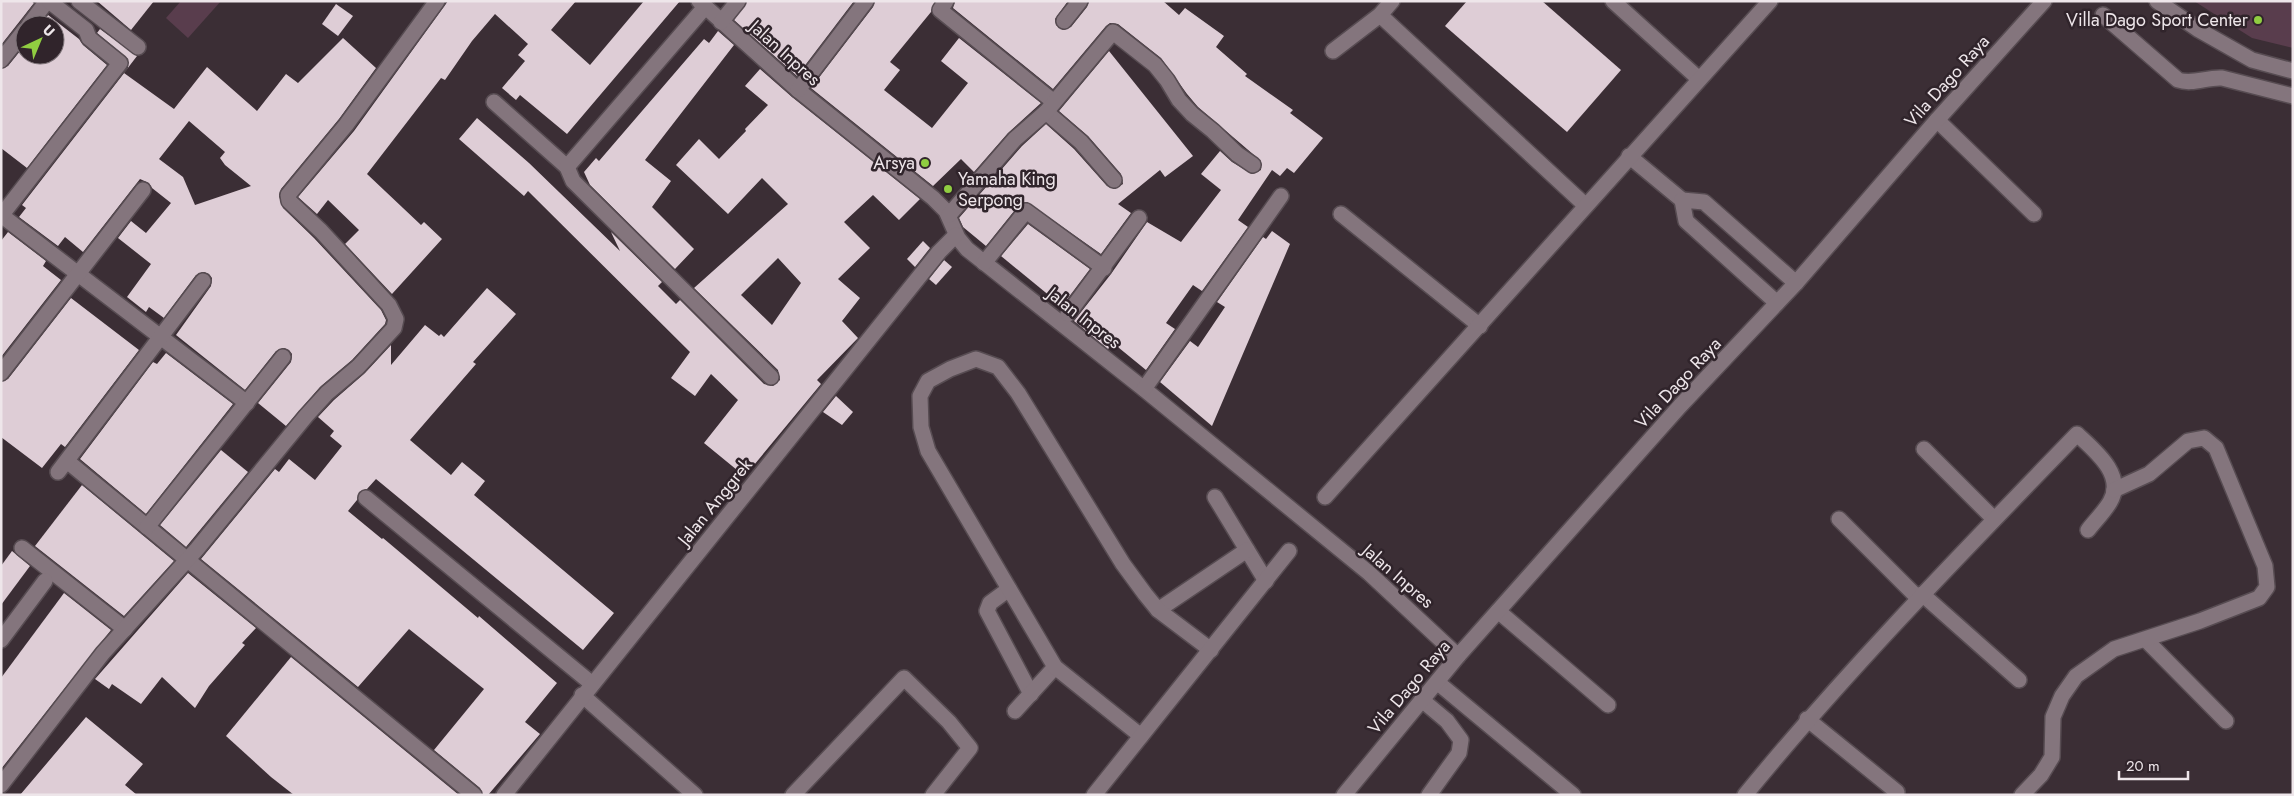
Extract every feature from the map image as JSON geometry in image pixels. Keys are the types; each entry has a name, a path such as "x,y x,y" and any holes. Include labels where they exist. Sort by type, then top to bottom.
{"street":[{"path":"37,15 48,1 86,30 89,38 120,63 2,215 246,403"},
{"path":"80,1 138,47"},
{"path":"1,785 102,653 188,561 306,416 327,393 358,368 396,323 394,313 389,305 321,231 289,201 288,195 346,125 437,1"},
{"path":"722,22 738,1"},
{"path":"798,90 866,1"},
{"path":"946,1 940,10 1050,107 1114,180"},
{"path":"1064,21 1080,1"},
{"path":"1333,52 1380,14 1392,1"},
{"path":"1613,1 1699,79"},
{"path":"1325,497 1770,1"},
{"name":"Vila Dago Raya","path":"1344,795 1458,656 1680,406 1796,283 1937,120 2044,1"},
{"path":"2158,1 2199,30 2252,60 2293,71"},
{"path":"567,167 702,4"},
{"name":"Jalan Inpres","path":"702,4 843,128 905,174 933,198 949,215 956,235 961,242 984,263 1144,389 1368,573 1458,656"},
{"path":"1380,14 1586,205"},
{"path":"2103,15 2178,80 2188,83 2214,77 2222,78 2293,96"},
{"path":"949,215 1015,139 1050,107 1113,32 1155,65 1167,80 1178,100 1192,114 1237,154 1253,165"},
{"path":"1,60 15,42"},
{"path":"494,102 567,167 573,181 771,377"},
{"path":"1937,120 2034,214"},
{"path":"1629,156 1682,200 1704,202 1796,283"},
{"path":"1,373 143,190"},
{"path":"1144,389 1281,196"},
{"path":"1682,200 1686,221 1777,303"},
{"path":"984,263 1026,211 1104,268"},
{"path":"1341,214 1480,326"},
{"path":"1068,314 1104,268 1139,218"},
{"name":"Jalan Anggrek","path":"504,795 586,689 643,621 939,252 956,235"},
{"path":"203,281 162,338 63,467 147,527 474,795"},
{"path":"147,527 283,357"},
{"path":"1141,736 1055,667 928,451 921,428 920,396 928,381 950,369 976,359 998,367 1018,393 1123,564 1158,610 1210,650"},
{"path":"1745,795 1807,719 1920,596 2076,434 2102,457 2114,478 2114,490 2110,501 2088,530"},
{"path":"2022,795 2041,775 2052,757 2053,717 2062,696 2076,676 2114,649 2146,640 2259,598 2267,587 2264,566 2216,448 2204,438 2188,441 2149,474 2114,490"},
{"path":"1924,449 1994,519"},
{"path":"1215,497 1266,581"},
{"path":"366,498 586,689 695,795"},
{"path":"1839,519 1920,596 2019,680"},
{"path":"22,548 125,629"},
{"path":"1158,610 1247,550"},
{"path":"1094,795 1289,551"},
{"path":"1,640 45,581"},
{"path":"1009,589 990,603 988,611 1031,694"},
{"path":"1498,612 1608,705"},
{"path":"2146,640 2226,721"},
{"path":"1016,711 1055,667"},
{"path":"794,795 904,678 949,722 970,748 933,795"},
{"path":"1437,682 1573,795"},
{"path":"1422,700 1447,721 1461,740 1459,753 1434,793"},
{"path":"1807,719 1897,792"}],"shaded area":[{"path":"181,1 221,1 188,38 166,18"},
{"name":"Villa Dago Sport Center","path":"2194,1 2293,1 2293,48 2252,38"}],"building":[{"path":"1,1 31,1 34,3 25,15 15,15 15,27 1,45"},
{"path":"97,1 154,1 131,30"},
{"path":"448,1 576,1 551,30 590,65 644,1 680,1 567,134 520,95 516,100 502,88 525,61 518,55 528,44 495,14 472,41 445,80 441,78 367,174 421,225 424,222 442,239 392,294 345,244 359,230 328,200 317,214 298,197 354,131"},
{"path":"747,1 854,1 797,76 734,20"},
{"path":"875,1 935,1 931,12 890,62 900,70 884,90 932,128 968,83 941,61 959,38 1041,103 1008,133 974,172 961,159 933,186 811,88 873,7"},
{"path":"955,1 1068,1 1055,19 1056,25 1063,30 1071,27 1087,7 1089,1 1163,1 1179,15 1185,8 1224,36 1216,47 1247,74 1245,76 1293,110 1290,113 1323,138 1294,173 1287,168 1280,176 1272,170 1238,220 1248,227 1202,291 1193,285 1166,323 1175,329 1146,370 1113,343 1108,349 1074,321 1111,274 1147,222 1181,242 1221,190 1201,174 1220,151 1232,162 1252,174 1261,170 1261,161 1198,107 1161,58 1118,24 1110,23 1106,26 1053,89 953,8"},
{"path":"1467,1 1542,1 1621,70 1567,132 1445,26"},
{"path":"336,4 353,16 338,36 322,24"},
{"path":"65,28 107,65 27,168 1,148 1,69 8,66 15,57 15,65 65,65"},
{"path":"100,29 137,56 128,68 128,59 97,33"},
{"path":"718,31 734,45 645,160 671,181 652,207 694,249 675,269 590,185 584,172 596,158 599,161 704,39 709,43"},
{"path":"343,38 376,68 339,119 281,189 279,196 283,208 314,238 381,310 386,320 385,324 352,360 320,387 286,426 258,403 291,362 292,354 289,350 284,348 276,351 245,390 176,335 211,286 212,278 209,274 204,272 196,275 164,318 149,307 146,312 127,297 151,264 118,238 131,221 146,233 171,203 152,188 149,183 140,179 83,252 65,237 58,246 19,217 26,208 22,205 124,73 174,109 207,67 257,111 286,74 298,83","holes":["189,121 225,152 220,158 225,165 251,186 195,205 183,177 159,159"]},
{"path":"1109,51 1193,156 1165,177 1160,170 1118,204 1131,213 1101,254 1027,202 1019,205 986,246 963,227 959,218 1022,146 1046,124 1074,149 1107,186 1115,189 1123,184 1121,174 1088,136 1059,111"},
{"path":"760,69 792,97 920,199 899,220 873,195 844,222 870,248 838,279 860,298 842,321 858,338 817,380 821,384 754,465 746,458 737,470 704,443 738,400 711,374 695,396 671,378 690,352 528,191 524,196 459,139 477,118 529,163 620,251 611,232 662,282 658,286 676,304 680,300 764,384 773,386 780,380 778,370 694,288 788,204 762,178 728,214 676,165 699,139 719,159 746,131 745,129 768,105 745,86","holes":["778,258 801,283 772,325 741,295"]},
{"path":"1028,224 1090,269 1062,306 1001,256"},
{"path":"1272,231 1290,244 1212,426 1160,382 1190,341 1198,347 1225,307 1217,302 1263,237 1266,239"},
{"path":"8,232 46,261 43,266 61,280 1,357 1,241"},
{"path":"923,241 930,248 915,267 907,259"},
{"path":"944,260 952,267 936,285 929,279"},
{"path":"487,288 516,314 473,362 476,364 410,440 451,475 462,462 485,481 474,495 614,613 583,650 376,479 367,489 359,492 357,500 348,511 478,618 479,616 557,683 525,722 540,734 488,795 483,795 480,788 434,750 484,689 409,629 358,687 201,559 275,469 279,472 289,459 315,480 342,446 330,436 334,431 318,417 365,373 391,345 391,365 425,325 439,336 441,334 444,337"},
{"path":"71,298 139,350 65,447 61,444 42,468 1,437 1,382 8,379"},
{"path":"166,353 233,404 146,514 80,459 153,362 157,364"},
{"path":"836,396 853,412 842,425 823,412"},
{"path":"221,450 248,472 186,547 160,525"},
{"path":"82,485 174,561 124,616 35,546"},
{"path":"12,551 30,566 1,605 1,566"},
{"path":"188,573 256,628 242,643 245,645 209,686 195,708 162,677 141,704 112,684 109,689 95,679"},
{"path":"64,593 111,630 1,769 1,678"},
{"path":"291,657 459,795 294,795 271,777 226,736"},
{"path":"86,717 143,764 125,785 137,795 20,795"}],"place":[{"name":"Villa Dago Sport Center","path":"2258,20"},
{"name":"Arsya","path":"925,163"},
{"name":"Yamaha King Serpong","path":"948,189"}]}
